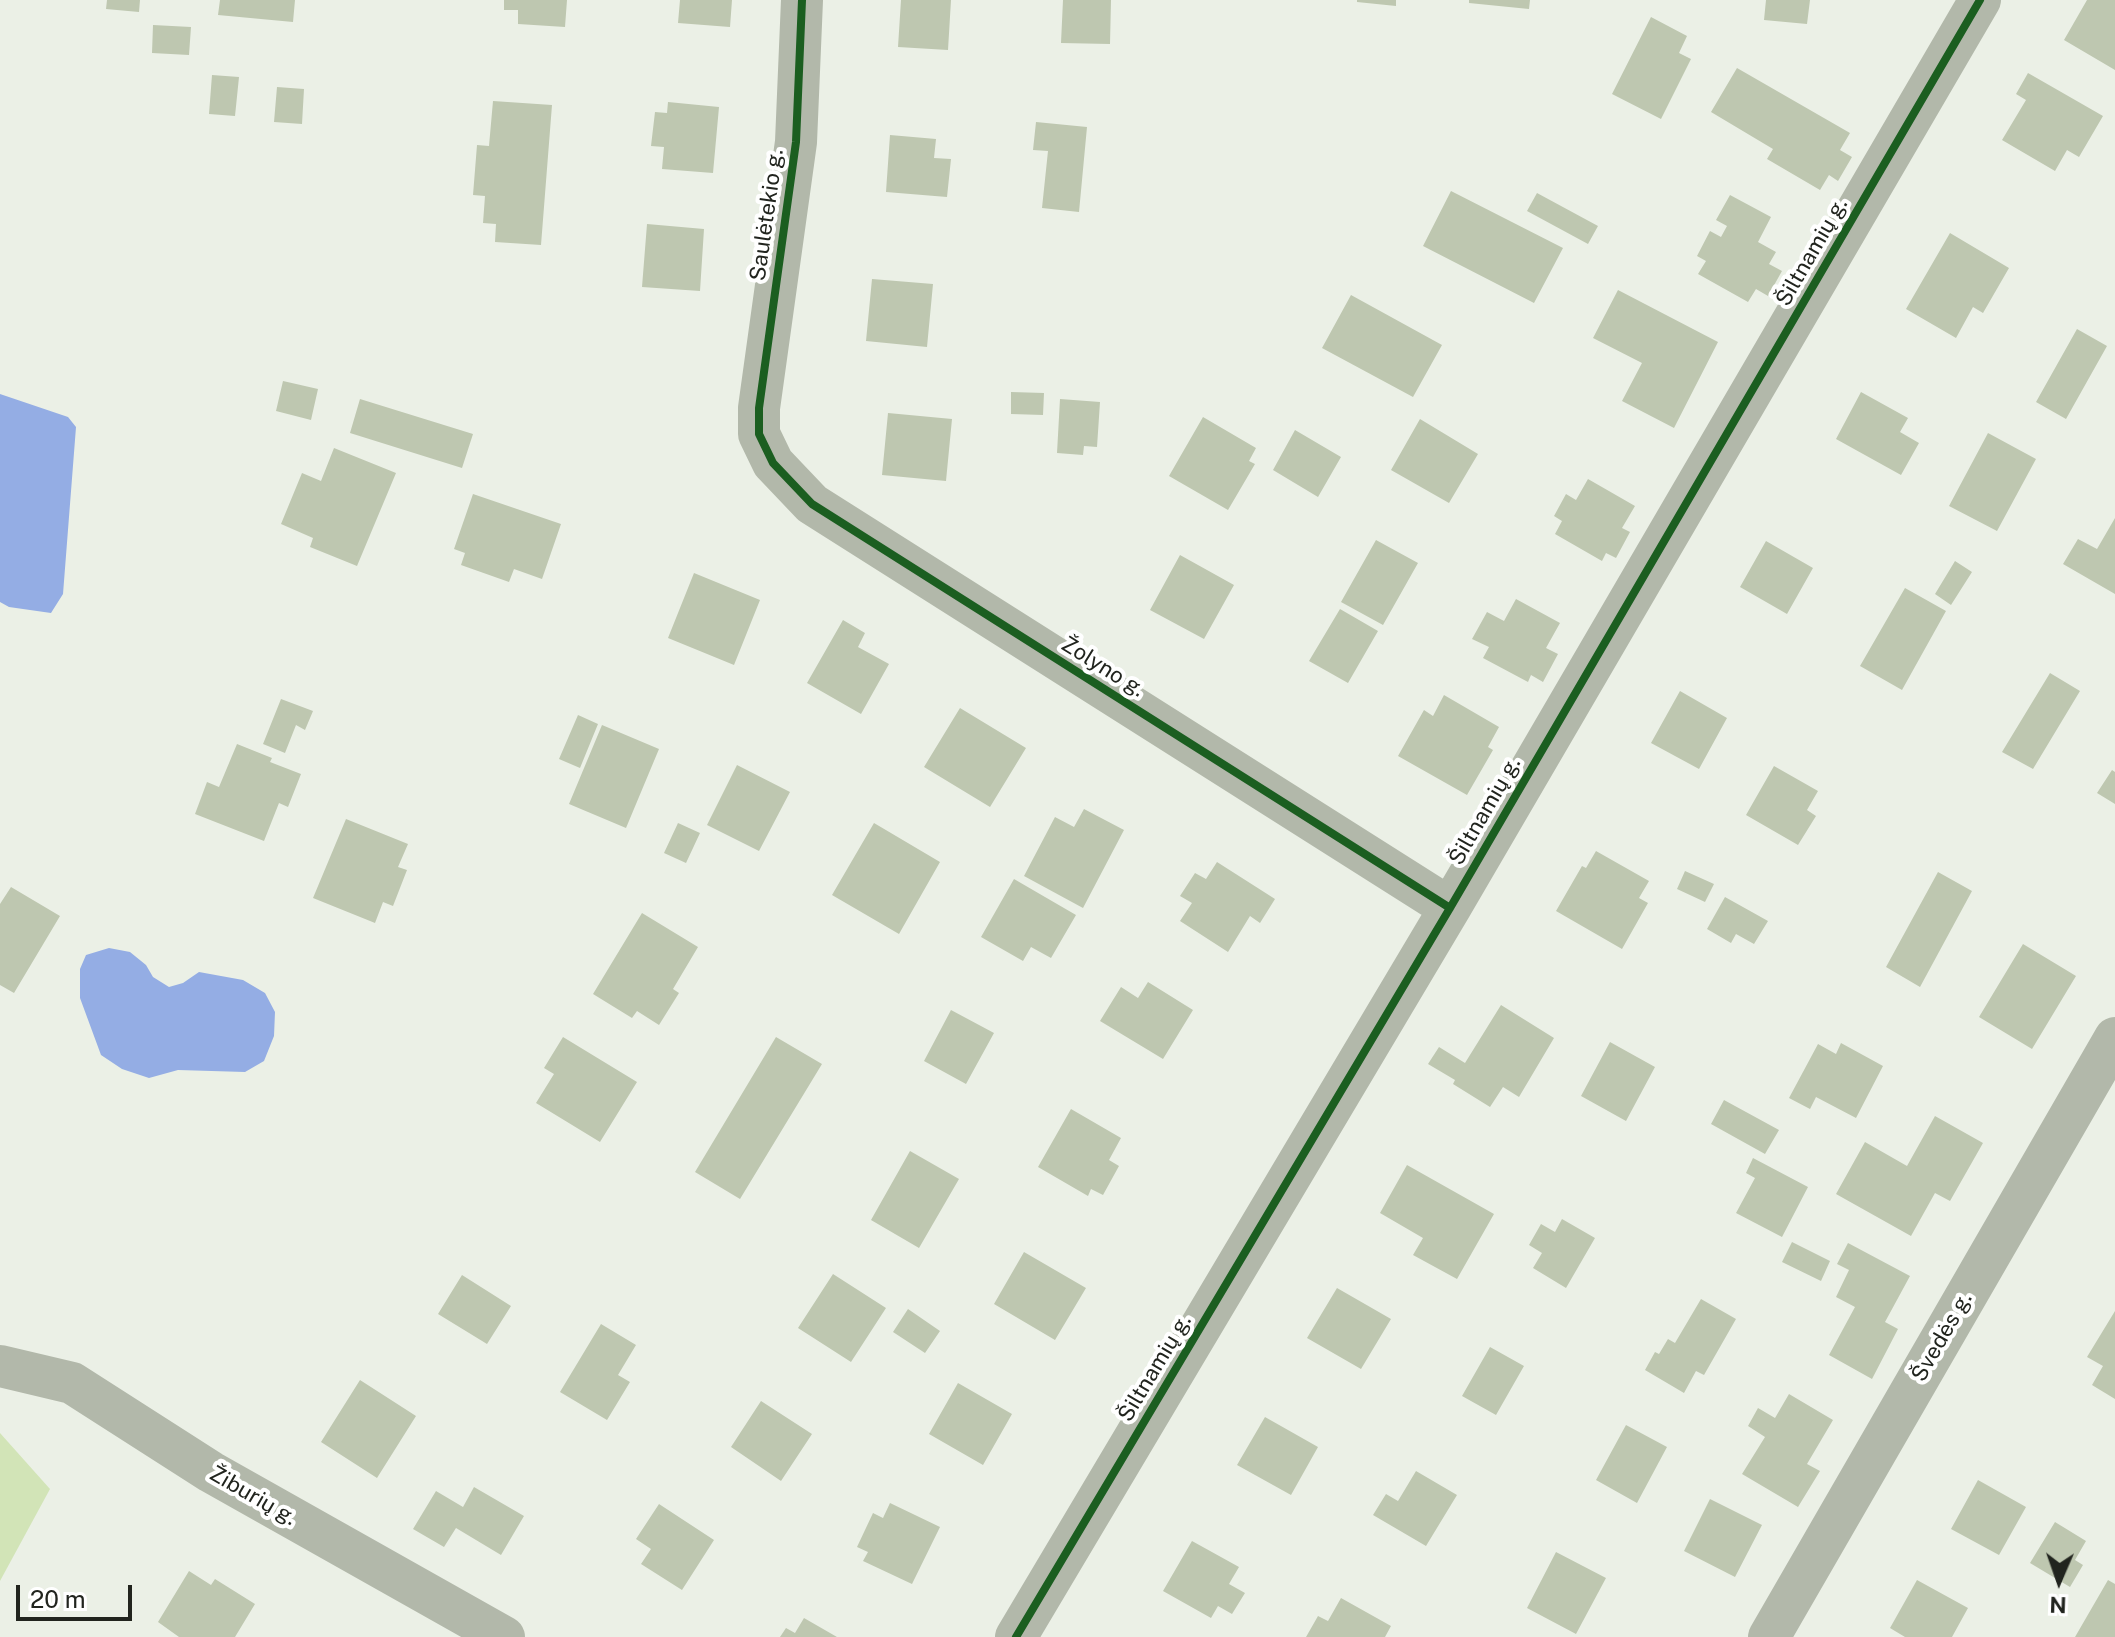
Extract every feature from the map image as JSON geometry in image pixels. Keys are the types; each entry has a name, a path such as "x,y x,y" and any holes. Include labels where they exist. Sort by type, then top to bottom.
{"street":[{"name":"Saulėtekio g.","path":"759,434 759,408 796,142 802,0"},
{"name":"Šiltnamių g.","path":"1016,1637 1450,908 1980,0"},
{"name":"Žolyno g.","path":"759,434 773,463 812,504 1450,908"},
{"name":"Švedės g.","path":"1769,1637 2115,1038"},
{"name":"Žiburių g.","path":"0,1366 72,1383 211,1472 504,1637"}],"green space":[{"path":"0,1433 50,1489 0,1581"}],"water":[{"path":"0,394 68,417 76,427 63,594 51,613 9,607 0,602"},
{"path":"109,948 130,952 146,965 153,977 169,987 183,983 199,972 243,980 265,993 275,1012 274,1036 264,1061 245,1072 178,1070 149,1078 122,1069 101,1055 80,998 80,969 86,955"}],"building":[{"path":"107,0 140,0 139,12 106,9"},
{"path":"220,0 295,0 293,22 218,15"},
{"path":"504,0 567,0 565,27 518,24 518,10 504,10"},
{"path":"680,0 732,0 730,27 678,23"},
{"path":"901,0 951,0 948,50 898,47"},
{"path":"1063,0 1111,0 1110,44 1061,43"},
{"path":"1396,0 1396,6 1357,2"},
{"path":"1469,0 1530,0 1529,9 1469,3"},
{"path":"1766,0 1810,0 1807,24 1764,20"},
{"path":"2087,0 2115,0 2115,70 2064,40"},
{"path":"1651,17 1687,36 1679,53 1691,59 1661,119 1612,94"},
{"path":"153,25 191,27 189,55 152,53"},
{"path":"1737,68 1850,133 1840,150 1852,157 1838,181 1829,175 1820,190 1767,159 1773,149 1711,112"},
{"path":"2028,73 2103,116 2079,157 2067,150 2055,171 2002,140 2026,100 2016,94"},
{"path":"212,75 239,77 235,116 209,114"},
{"path":"277,87 304,89 302,124 274,122"},
{"path":"493,101 552,105 541,245 495,242 496,224 483,223 485,196 473,195 477,145 489,146"},
{"path":"668,102 719,107 713,173 662,169 664,147 651,146 655,112 667,113"},
{"path":"1036,122 1087,127 1079,212 1042,208 1048,151 1033,150"},
{"path":"890,135 936,139 934,158 951,159 947,197 886,192"},
{"path":"1451,191 1563,248 1534,303 1423,246"},
{"path":"1537,193 1598,226 1588,244 1527,211"},
{"path":"1730,195 1771,217 1758,242 1776,252 1769,264 1782,271 1768,296 1756,289 1748,302 1698,274 1706,261 1697,256 1710,231 1721,237 1727,226 1716,220"},
{"path":"647,224 704,229 700,291 642,287"},
{"path":"1950,233 2009,268 1983,313 1973,307 1956,338 1906,309"},
{"path":"872,279 933,284 927,347 866,341"},
{"path":"1618,290 1718,342 1674,428 1622,401 1642,363 1593,338"},
{"path":"1351,295 1442,345 1413,397 1322,348"},
{"path":"2077,329 2107,346 2066,419 2036,402"},
{"path":"283,381 318,389 311,420 276,411"},
{"path":"1011,392 1044,393 1043,415 1011,414"},
{"path":"1861,392 1908,418 1900,432 1919,443 1901,475 1836,439"},
{"path":"360,399 473,434 462,468 350,433"},
{"path":"1060,399 1100,402 1097,447 1084,446 1083,455 1057,453"},
{"path":"888,413 952,419 946,481 882,475"},
{"path":"1203,417 1256,448 1249,461 1255,464 1228,510 1169,476"},
{"path":"1420,419 1478,454 1449,503 1391,470"},
{"path":"1295,430 1341,457 1318,497 1273,470"},
{"path":"1988,433 2036,459 1997,531 1949,506"},
{"path":"334,448 396,473 357,566 310,547 313,538 281,524 302,473 321,481"},
{"path":"1588,479 1635,506 1622,528 1630,532 1616,558 1606,553 1602,561 1555,534 1562,521 1554,516 1566,494 1576,500"},
{"path":"473,494 561,524 542,579 514,569 509,582 461,565 465,553 454,549"},
{"path":"2115,518 2115,594 2063,564 2078,539 2097,549"},
{"path":"1376,540 1418,563 1383,625 1341,602"},
{"path":"1766,541 1813,568 1787,614 1740,587"},
{"path":"1180,555 1234,585 1204,639 1150,610"},
{"path":"1955,561 1972,572 1951,605 1935,594"},
{"path":"694,573 760,600 734,665 668,638"},
{"path":"1905,588 1946,611 1902,690 1860,666"},
{"path":"1516,599 1560,623 1546,648 1558,654 1543,682 1531,675 1528,682 1483,658 1489,647 1472,639 1487,612 1504,621"},
{"path":"1340,609 1378,631 1348,683 1309,661"},
{"path":"843,620 865,633 858,647 889,664 861,714 807,683"},
{"path":"2050,673 2080,691 2033,769 2002,752"},
{"path":"1680,691 1727,718 1699,769 1651,743"},
{"path":"1444,695 1499,727 1488,747 1493,750 1467,795 1398,756 1424,710 1433,716"},
{"path":"281,699 313,711 305,730 296,725 285,753 263,744"},
{"path":"960,708 1026,748 990,807 924,767"},
{"path":"578,715 598,724 580,768 559,759"},
{"path":"602,725 659,749 626,828 569,804"},
{"path":"237,744 301,774 288,807 279,803 264,841 195,814 207,782 219,787"},
{"path":"737,765 790,792 759,851 707,825"},
{"path":"1774,766 1818,791 1807,810 1816,816 1798,845 1746,815"},
{"path":"2112,770 2115,772 2115,804 2097,793"},
{"path":"1084,809 1124,830 1083,908 1024,876 1055,817 1074,827"},
{"path":"346,819 408,844 398,867 407,870 393,906 383,902 375,923 313,898"},
{"path":"678,823 700,833 686,863 664,853"},
{"path":"874,823 940,862 899,934 832,895"},
{"path":"1596,851 1649,881 1639,898 1648,903 1622,949 1556,911 1582,866 1586,868"},
{"path":"1217,862 1275,899 1260,923 1250,916 1228,952 1180,921 1192,903 1180,896 1195,873 1206,879"},
{"path":"1685,871 1714,884 1705,902 1677,889"},
{"path":"1938,872 1972,891 1920,987 1886,967"},
{"path":"1014,879 1076,915 1051,958 1031,947 1023,961 981,937"},
{"path":"11,887 60,916 14,993 0,985 0,904"},
{"path":"1725,897 1768,921 1754,944 1736,934 1731,943 1707,929"},
{"path":"642,913 698,947 673,989 679,993 659,1025 637,1011 632,1018 593,994"},
{"path":"2023,944 2076,976 2032,1049 1979,1017"},
{"path":"1148,982 1193,1010 1163,1059 1100,1021 1121,987 1138,998"},
{"path":"1501,1005 1554,1038 1519,1097 1503,1087 1490,1107 1428,1064 1439,1047 1465,1063"},
{"path":"951,1010 994,1033 966,1084 924,1061"},
{"path":"563,1037 637,1082 600,1142 536,1103 554,1074 544,1068"},
{"path":"776,1037 822,1064 740,1199 695,1172"},
{"path":"1610,1042 1655,1067 1626,1121 1581,1096"},
{"path":"1841,1043 1883,1066 1856,1118 1816,1097 1810,1109 1789,1098 1818,1044 1836,1054"},
{"path":"1724,1100 1779,1130 1765,1154 1711,1124"},
{"path":"1071,1109 1121,1138 1109,1160 1119,1166 1103,1195 1091,1189 1088,1196 1038,1167"},
{"path":"1935,1116 1983,1143 1950,1201 1935,1193 1911,1236 1836,1194 1865,1142 1907,1166"},
{"path":"910,1151 959,1179 919,1248 871,1220"},
{"path":"1753,1158 1808,1187 1782,1237 1736,1213 1755,1178 1746,1173"},
{"path":"1407,1165 1494,1214 1457,1279 1413,1255 1423,1238 1380,1213"},
{"path":"1562,1219 1595,1238 1566,1288 1533,1268 1542,1253 1529,1245 1541,1224 1555,1232"},
{"path":"1792,1242 1830,1261 1821,1281 1782,1262"},
{"path":"1848,1243 1910,1276 1885,1322 1898,1329 1872,1379 1829,1355 1855,1307 1836,1297 1849,1270 1837,1264"},
{"path":"1024,1252 1086,1288 1055,1340 994,1304"},
{"path":"833,1274 886,1308 851,1362 798,1328"},
{"path":"462,1275 511,1306 487,1344 438,1314"},
{"path":"1337,1288 1391,1319 1361,1369 1307,1338"},
{"path":"1701,1299 1736,1319 1704,1375 1696,1371 1684,1393 1645,1370 1655,1352 1659,1354 1668,1339 1675,1343"},
{"path":"908,1309 940,1331 925,1353 893,1332"},
{"path":"2115,1311 2115,1399 2092,1385 2103,1366 2087,1357"},
{"path":"601,1324 636,1345 618,1375 630,1382 607,1420 560,1392"},
{"path":"1490,1347 1524,1366 1496,1415 1462,1396"},
{"path":"360,1380 416,1416 377,1478 321,1442"},
{"path":"958,1383 1012,1414 983,1465 929,1434"},
{"path":"1789,1394 1833,1420 1807,1464 1820,1471 1798,1507 1742,1474 1765,1437 1748,1426 1758,1408 1775,1418"},
{"path":"761,1401 812,1434 781,1481 731,1447"},
{"path":"1265,1417 1318,1447 1291,1495 1237,1465"},
{"path":"1626,1425 1667,1447 1637,1503 1596,1480"},
{"path":"1416,1471 1457,1495 1426,1546 1373,1515 1386,1494 1398,1501"},
{"path":"1978,1480 2026,1507 1999,1555 1951,1529"},
{"path":"474,1487 524,1516 501,1555 456,1528 444,1547 413,1529 436,1491 463,1507"},
{"path":"1710,1499 1762,1525 1735,1577 1684,1551"},
{"path":"890,1503 940,1527 912,1584 863,1561 868,1552 857,1547 873,1513 883,1518"},
{"path":"659,1504 714,1540 682,1590 641,1564 651,1549 636,1539"},
{"path":"2055,1522 2086,1541 2075,1560 2083,1565 2070,1587 2030,1563"},
{"path":"1192,1541 1239,1567 1229,1584 1245,1593 1232,1614 1218,1606 1211,1618 1163,1591"},
{"path":"1556,1552 1606,1578 1576,1634 1527,1608"},
{"path":"189,1571 211,1585 215,1579 255,1604 235,1637 179,1637 158,1622"},
{"path":"1917,1580 1968,1608 1952,1637 1905,1637 1890,1628"},
{"path":"2108,1580 2115,1584 2115,1637 2075,1637"},
{"path":"1341,1598 1391,1626 1385,1637 1306,1637 1318,1616 1328,1621"},
{"path":"804,1618 837,1637 780,1637 786,1628 795,1633"}],"cycle path":[{"path":"802,0 796,142 759,408 759,434 773,463 812,504 1450,908"},
{"path":"1016,1637 1450,908 1980,0"}]}
